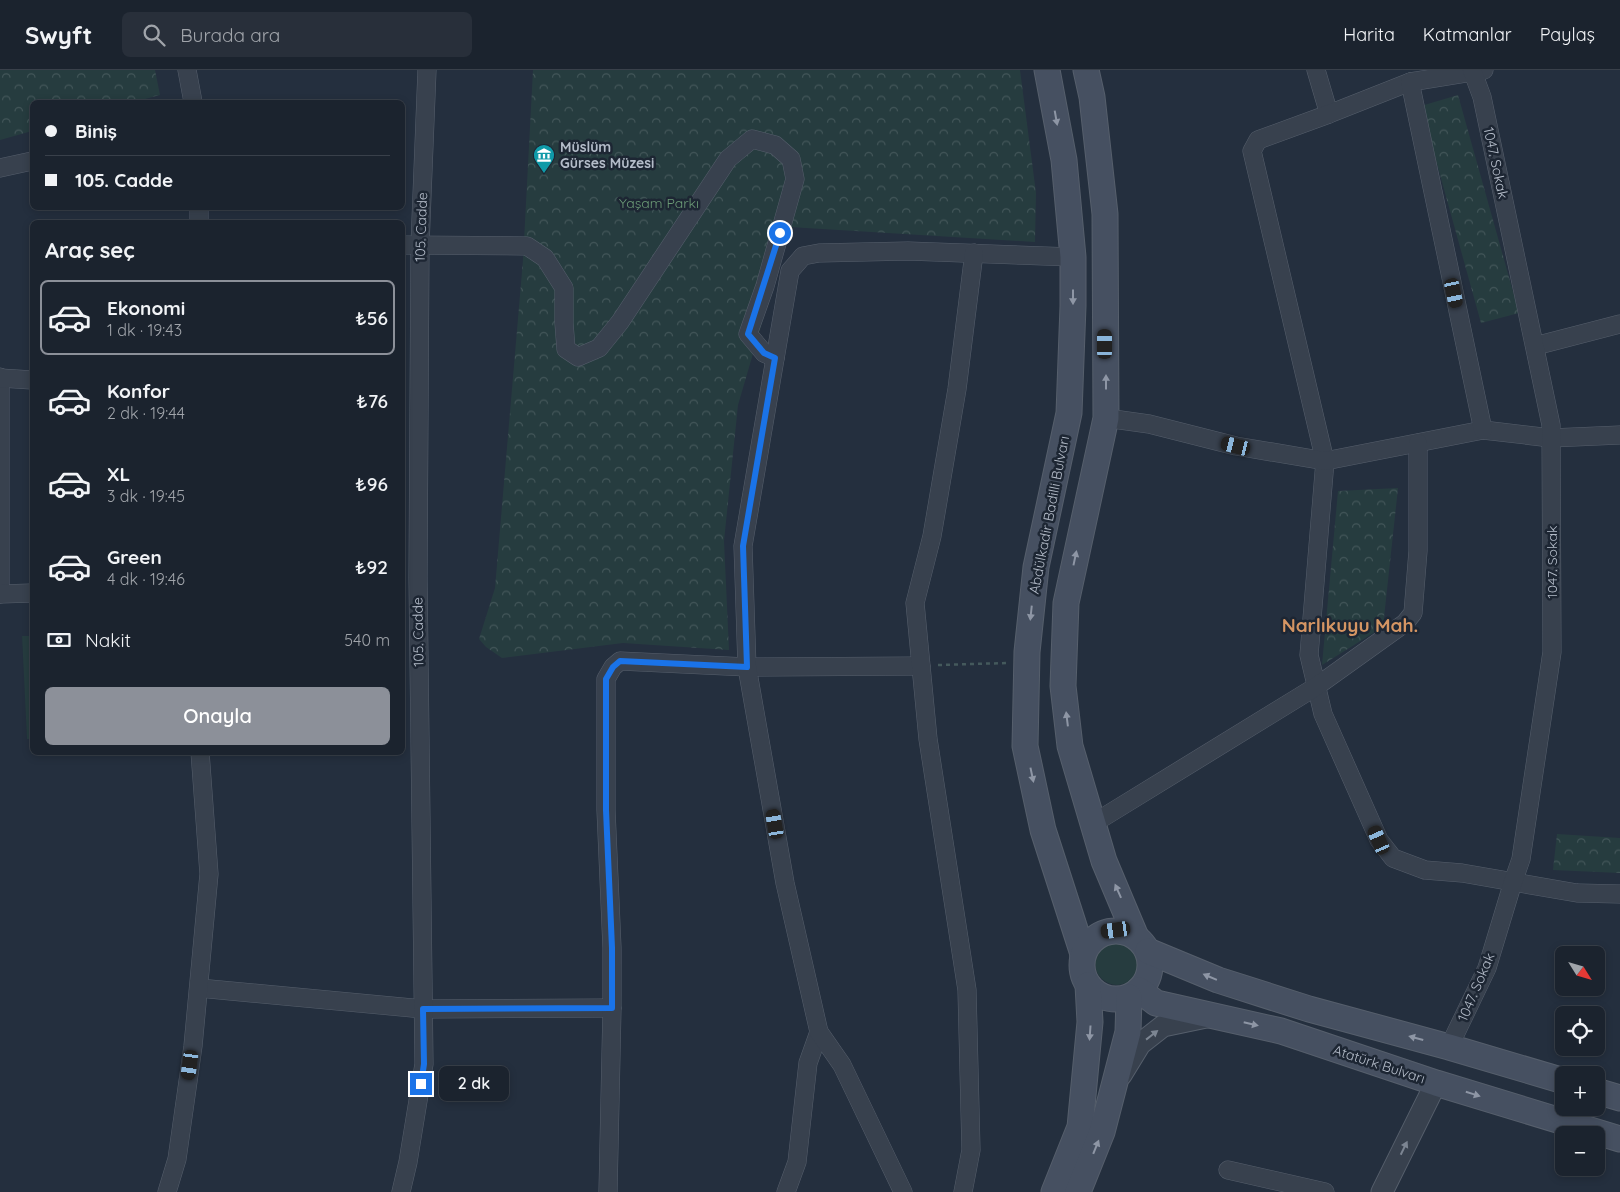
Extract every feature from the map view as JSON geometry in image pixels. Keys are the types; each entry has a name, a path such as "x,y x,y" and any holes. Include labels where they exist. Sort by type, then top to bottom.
{"main road":[{"name":"Abdülkadir Badilli Bulvarı","path":"1047,70 1064,160 1073,257 1073,306 1069,413 1036,568 1027,663 1025,746 1043,830 1083,954"},
{"path":"1078,1192 1102,1132 1128,1032 1134,993 1148,976 1150,959 1104,861 1070,746 1063,686 1066,603 1106,418 1104,214 1092,97 1086,70"},
{"path":"1054,1192 1080,1127 1090,1022 1088,985 1083,975 1081,964 1083,954 1092,940 1106,931 1127,932 1142,944 1218,980 1309,1009 1555,1078"},
{"path":"1088,985 1102,996 1110,999 1134,993"},
{"name":"Atatürk Bulvarı","path":"1134,993 1156,1003 1281,1031 1436,1083 1620,1139"},
{"path":"1605,1094 1620,1098"}],"street":[{"path":"187,70 193,100"},
{"name":"105. Cadde","path":"401,1192 408,1162 424,1064 410,578 427,70"},
{"path":"1316,70 1329,114"},
{"path":"1476,71 1410,82 1258,140 1252,151 1325,461 1309,655 1323,714 1379,840 1393,858 1425,870 1462,873 1577,893 1620,894"},
{"name":"1047. Sokak","path":"1449,1047 1487,968 1521,859 1552,652 1551,425 1476,71"},
{"path":"1410,82 1483,430"},
{"path":"405,245 527,246 545,258 564,288 566,349 578,357 599,348 620,322 728,159 752,140 775,145 792,159 795,179 765,286 748,334 764,353 775,358"},
{"path":"0,168 30,161"},
{"path":"903,1192 842,1065 819,1032 786,883 747,667 743,546 790,271 803,256 819,253 908,251 1073,257"},
{"path":"963,1192 971,1150 967,990 928,739 915,603 932,536 957,389 974,253"},
{"path":"1535,346 1620,324"},
{"path":"30,380 0,377 0,594 30,593"},
{"path":"1106,418 1149,424 1236,446 1325,461 1483,430 1552,438 1620,435"},
{"path":"1094,823 1316,686 1405,624 1413,613 1418,551 1418,443"},
{"path":"608,1192 612,948 606,810 606,679 613,667 620,661 747,667 921,666"},
{"path":"168,1192 176,1159 193,1046 209,874 200,755"},
{"path":"199,988 423,1009 612,1008"},
{"path":"1113,1088 1140,1044 1163,1026 1213,1016"},
{"path":"786,1192 797,1162 808,1063 819,1032"},
{"path":"1382,1192 1436,1083"},
{"path":"1228,1170 1325,1192"}],"path":[{"path":"921,666 1027,663"}],"green space":[{"path":"0,70 155,70 160,95 141,100 30,100 30,132 0,140"},
{"name":"Yaşam Parkı","path":"533,70 1020,70 1036,193 1035,242 790,227 738,405 724,541 729,650 623,643 502,658 486,647 479,639 495,588 523,260"},
{"path":"1458,95 1519,313 1481,323 1421,106"},
{"path":"1398,488 1383,627 1322,665 1338,491"},
{"path":"22,636 30,636 30,739 27,739"},
{"path":"1557,834 1620,838 1620,873 1553,870"},
{"path":"1117,941 1129,945 1135,951 1139,963 1135,975 1129,981 1117,985 1105,981 1099,975 1095,963 1099,951 1105,945"}],"place":[{"name":"Müslüm Gürses Müzesi","path":"544,174"}],"district":[{"name":"Narlıkuyu Mah.","path":"1350,625"}],"route":[{"path":"421,1084 424,1064 423,1009 612,1008 612,948 606,810 606,679 613,667 620,661 747,667 743,546 775,358 764,353 748,334 765,286 780,233"}]}
